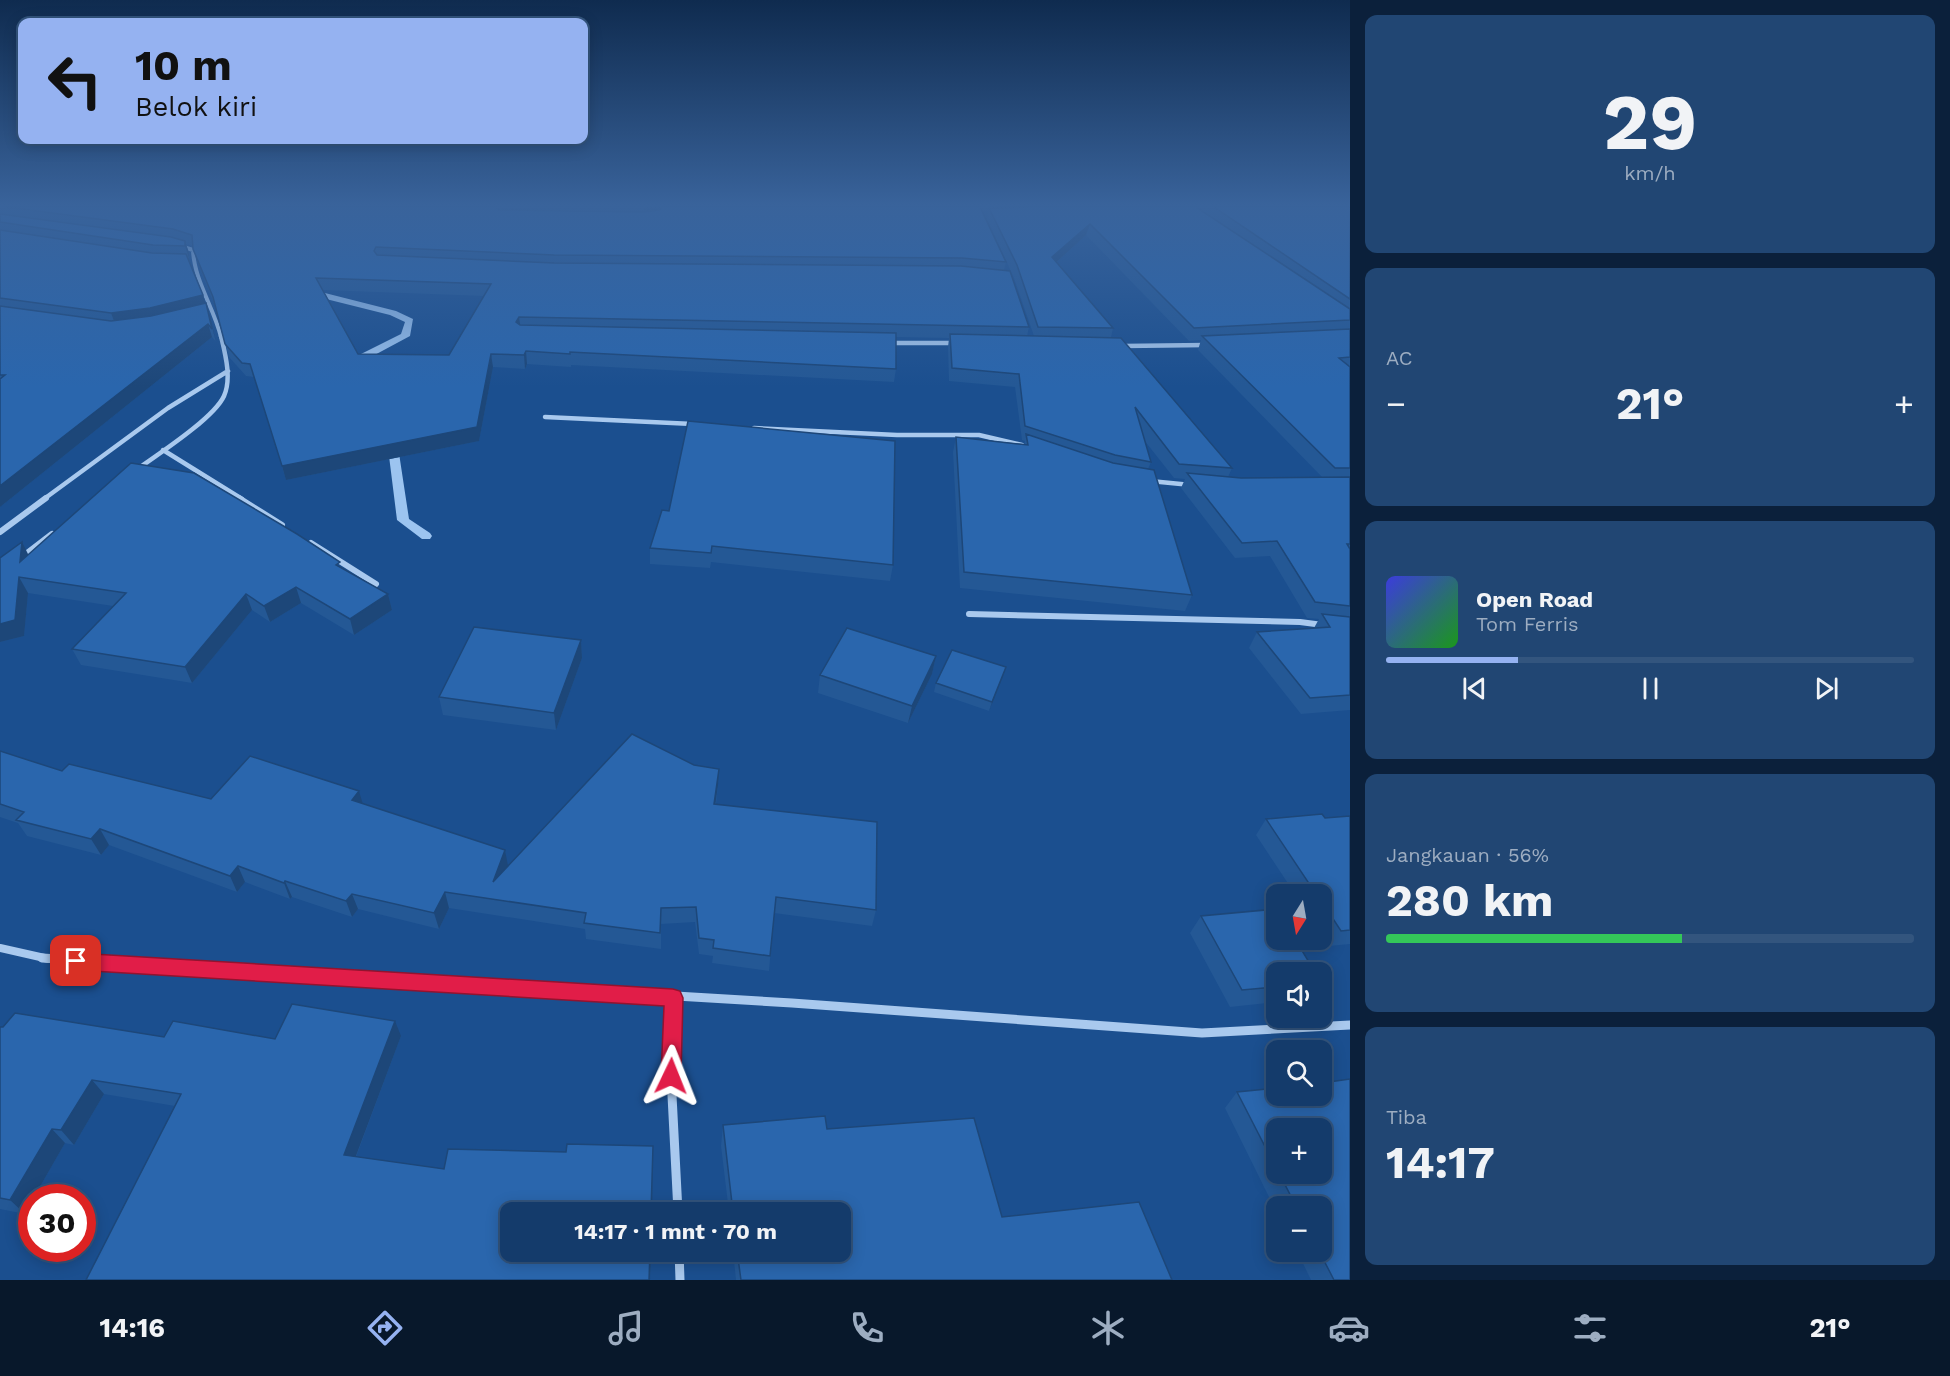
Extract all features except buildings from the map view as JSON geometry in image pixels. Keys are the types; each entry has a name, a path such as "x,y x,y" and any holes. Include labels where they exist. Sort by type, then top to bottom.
{"street":[{"path":"136,471 199,422 224,398 228,371 213,311 195,267"},
{"path":"204,314 213,311"},
{"path":"883,343 967,344"},
{"path":"1114,346 1208,344"},
{"path":"0,532 168,408 228,371"},
{"path":"546,417 698,425"},
{"path":"744,427 897,435 979,435 1032,447"},
{"path":"164,450 285,527"},
{"path":"1139,479 1203,486"},
{"path":"18,560 54,532"},
{"path":"305,540 376,584"},
{"path":"969,614 1300,622 1330,626"},
{"path":"0,948 52,960 673,998 792,1003 1202,1033 1350,1024"},
{"path":"673,998 671,1076 677,1202"},
{"path":"679,1262 680,1280"}],"waterway":[{"path":"316,288 317,294 393,313 410,321 405,336 353,363"},
{"path":"392,440 403,520 426,536"}],"route":[{"path":"76,961 673,998 671,1076"}]}
